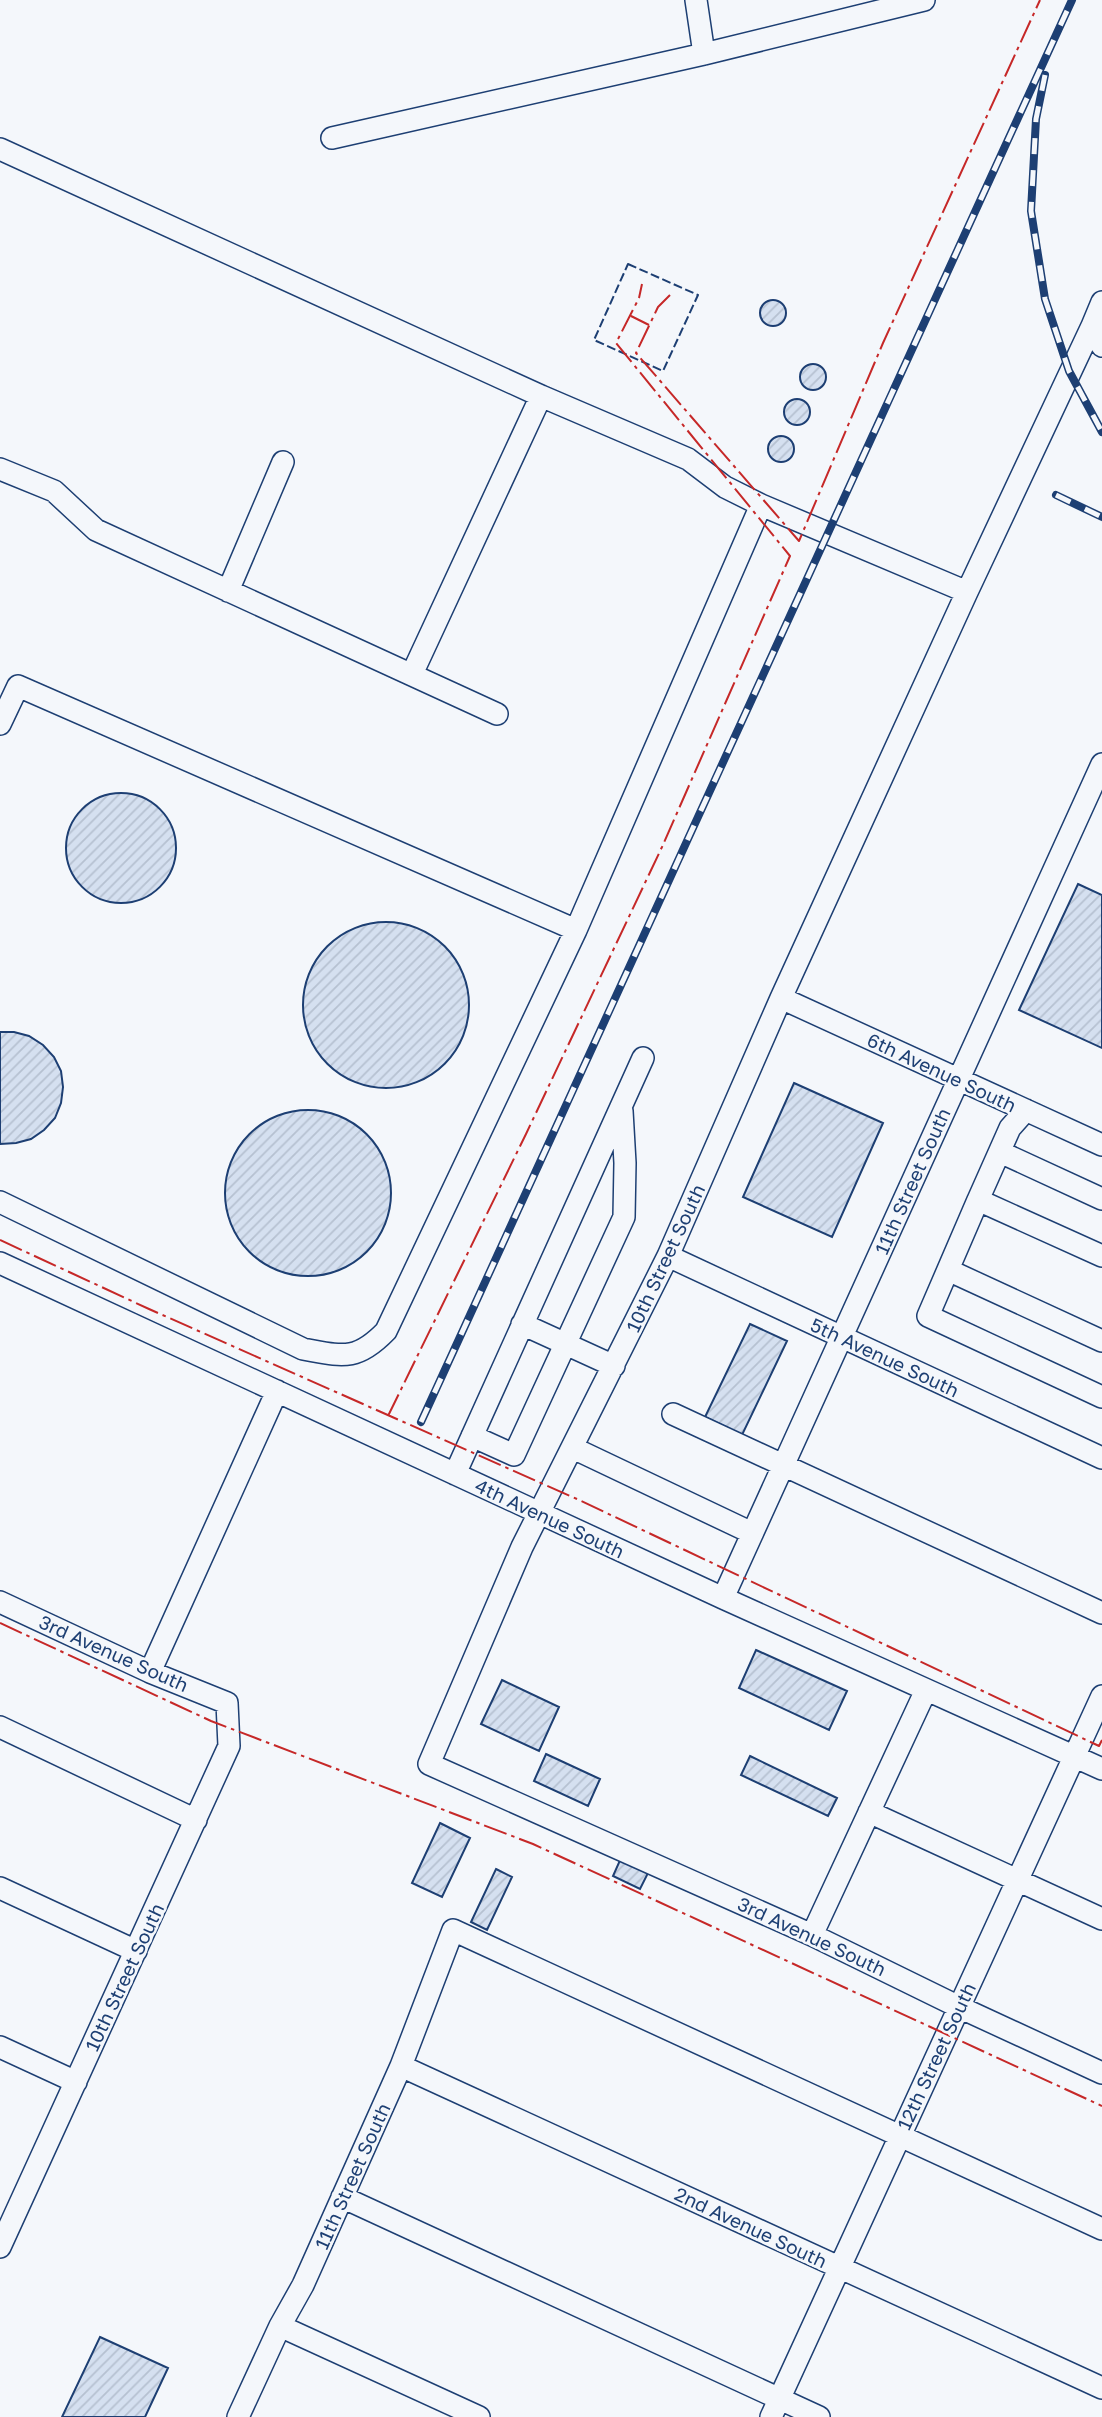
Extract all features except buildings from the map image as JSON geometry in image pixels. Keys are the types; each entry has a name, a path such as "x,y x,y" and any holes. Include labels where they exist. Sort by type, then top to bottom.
{"street":[{"path":"696,0 704,54"},
{"path":"332,138 704,54 925,0"},
{"path":"0,149 541,396 688,459 725,487 761,505 967,592"},
{"name":"10th Street South","path":"541,1513 668,1256 781,998 1102,302"},
{"path":"1092,326 1102,346"},
{"path":"412,674 541,396"},
{"path":"228,591 283,462"},
{"path":"0,469 54,491 96,530 497,714"},
{"path":"0,1202 303,1349 346,1356 376,1342 386,1331 576,930 761,505"},
{"path":"0,724 18,686 576,930"},
{"name":"11th Street South","path":"723,1598 1102,764"},
{"name":"6th Avenue South","path":"781,998 1102,1145"},
{"path":"455,1474 643,1058"},
{"path":"472,1436 514,1455 624,1217 625,1163 621,1105"},
{"path":"1026,1110 1010,1128 928,1316 1102,1398"},
{"path":"1000,1152 1102,1199"},
{"path":"978,1200 1102,1256"},
{"name":"5th Avenue South","path":"668,1256 1102,1458"},
{"name":"4th Avenue South","path":"1,1268 277,1391 723,1598 1102,1769"},
{"path":"948,1270 1102,1341"},
{"path":"522,1324 614,1366"},
{"path":"150,1672 277,1391"},
{"path":"673,1415 1102,1613"},
{"path":"573,1448 752,1532"},
{"name":"3rd Avenue South","path":"541,1513 523,1547 429,1764 812,1935 1102,2073"},
{"name":"3rd Avenue South","path":"0,1602 150,1672 228,1703"},
{"path":"812,1935 926,1689"},
{"name":"12th Street South","path":"776,2408 1102,1696"},
{"name":"10th Street South","path":"0,2247 9,2203 76,2082 229,1746 228,1703"},
{"path":"0,1727 196,1820"},
{"path":"869,1812 1102,1919"},
{"path":"0,1888 136,1951"},
{"name":"11th Street South","path":"238,2417 280,2326 303,2286 401,2066 453,1930 900,2136"},
{"path":"0,2047 76,2082"},
{"name":"2nd Avenue South","path":"401,2066 1102,2388"},
{"path":"900,2136 1102,2229"},
{"path":"342,2197 776,2408 819,2417"},
{"path":"280,2326 479,2417"}],"railway":[{"path":"421,1422 1072,0"},
{"path":"1045,75 1036,119 1031,211 1045,299 1069,371 1102,432"},
{"path":"1056,495 1102,517"}],"fence":[{"path":"628,264 698,295 663,371 594,340 628,264"}],"power":[{"path":"670,295 658,307 636,353 799,541 883,343 1040,0"},
{"path":"388,1416 662,847 790,556 616,343 639,298 642,284"},
{"path":"631,316 649,325"},
{"path":"0,1240 577,1499 1099,1746 1102,1740"},
{"path":"0,1623 211,1721 533,1844 1102,2106"}]}
